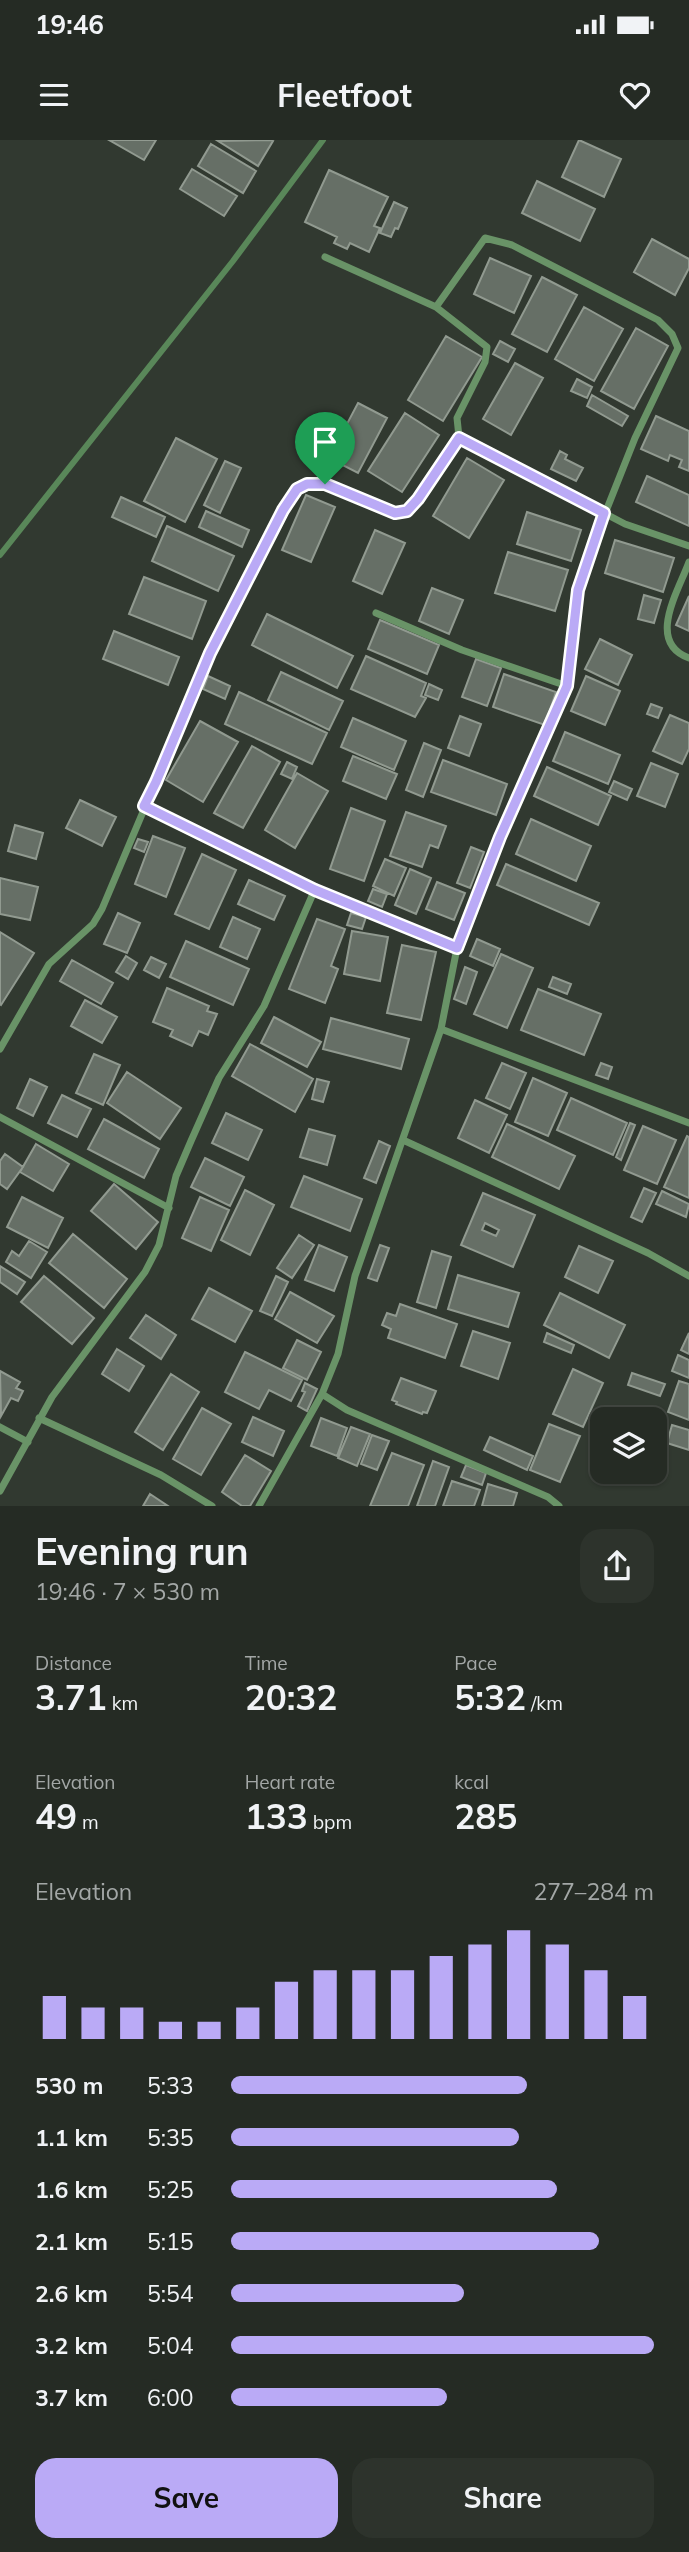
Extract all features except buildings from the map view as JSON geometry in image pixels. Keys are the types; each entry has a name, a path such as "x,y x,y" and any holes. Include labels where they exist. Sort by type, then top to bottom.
{"street":[{"path":"259,1506 322,1394 338,1354 355,1276 441,1028 457,948 500,837 567,686 578,590 604,513 635,438 678,348 672,334 658,320 512,246 485,239 436,307"},
{"path":"0,1049 4,1033 49,964 93,925 102,909 210,653 283,510 297,489 307,484 325,484 395,513 407,511 459,438 457,418 485,362 487,347 436,307 326,257"},
{"path":"459,438 625,524 689,546"},
{"path":"689,562 665,632 670,645 689,658"},
{"path":"376,612 462,650 567,686"},
{"path":"144,806 315,890 457,948"},
{"path":"0,1491 52,1397 145,1272 159,1245 176,1176 219,1078 264,1006 315,890"},
{"path":"441,1028 689,1123"},
{"path":"0,1117 169,1208"},
{"path":"402,1140 648,1253 689,1276"},
{"path":"322,1394 347,1410 548,1497 559,1506"},
{"path":"39,1418 161,1475 212,1506"},
{"path":"0,1427 28,1441"}],"waterway":[{"path":"0,555 233,261 323,140"}],"route":[{"path":"459,438 604,513 578,590 567,686 500,837 457,948 315,890 144,806 210,653 283,510 297,489 307,484 325,484 395,513 407,511 459,438"}]}
